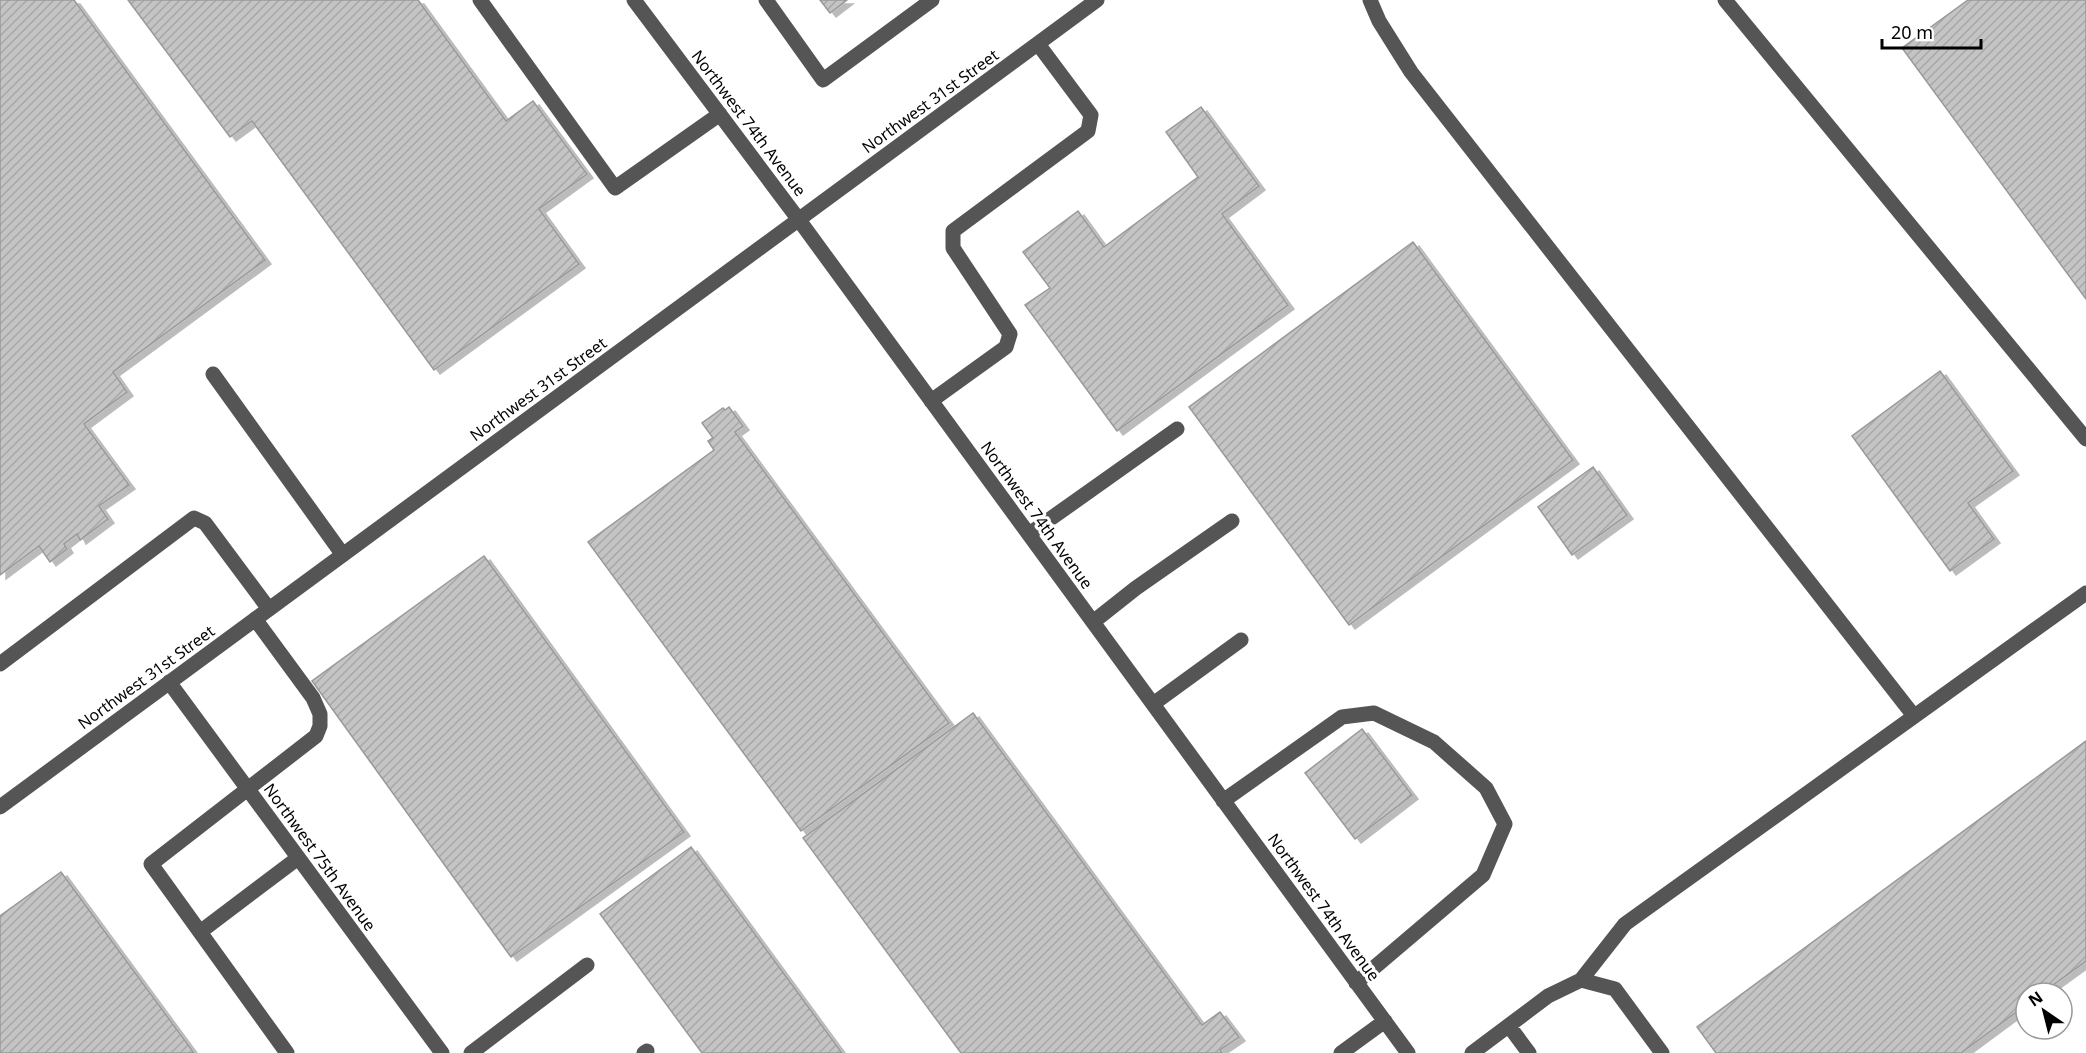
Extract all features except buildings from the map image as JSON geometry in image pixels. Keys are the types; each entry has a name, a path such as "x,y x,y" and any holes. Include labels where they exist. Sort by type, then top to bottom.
{"street":[{"path":"480,0 615,188 720,114"},
{"name":"Northwest 74th Avenue","path":"634,0 799,220 1408,1053"},
{"path":"766,0 823,80 932,0"},
{"name":"Northwest 31st Street","path":"0,807 1097,0"},
{"path":"1370,0 1379,21 1411,72 1914,716"},
{"path":"1725,0 2086,439"},
{"path":"931,400 1006,347 1010,334 953,248 953,231 1088,131 1090,115 1038,44"},
{"path":"213,374 343,555"},
{"path":"1029,534 1177,429"},
{"path":"0,664 194,518 205,523 269,609"},
{"path":"1093,621 1232,521"},
{"path":"1472,1053 1548,996 1581,980 1625,924 2086,593"},
{"path":"255,619 313,698 320,714 320,726 316,736 151,864 287,1053"},
{"path":"1153,704 1241,640"},
{"name":"Northwest 75th Avenue","path":"169,682 442,1053"},
{"path":"1223,801 1342,717 1374,713 1434,742 1486,788 1505,824 1483,875 1356,983"},
{"path":"200,932 298,858"},
{"path":"471,1053 587,965"},
{"path":"1581,980 1615,989 1662,1053"},
{"path":"1341,1053 1385,1021"},
{"path":"1509,1026 1529,1053"}]}
